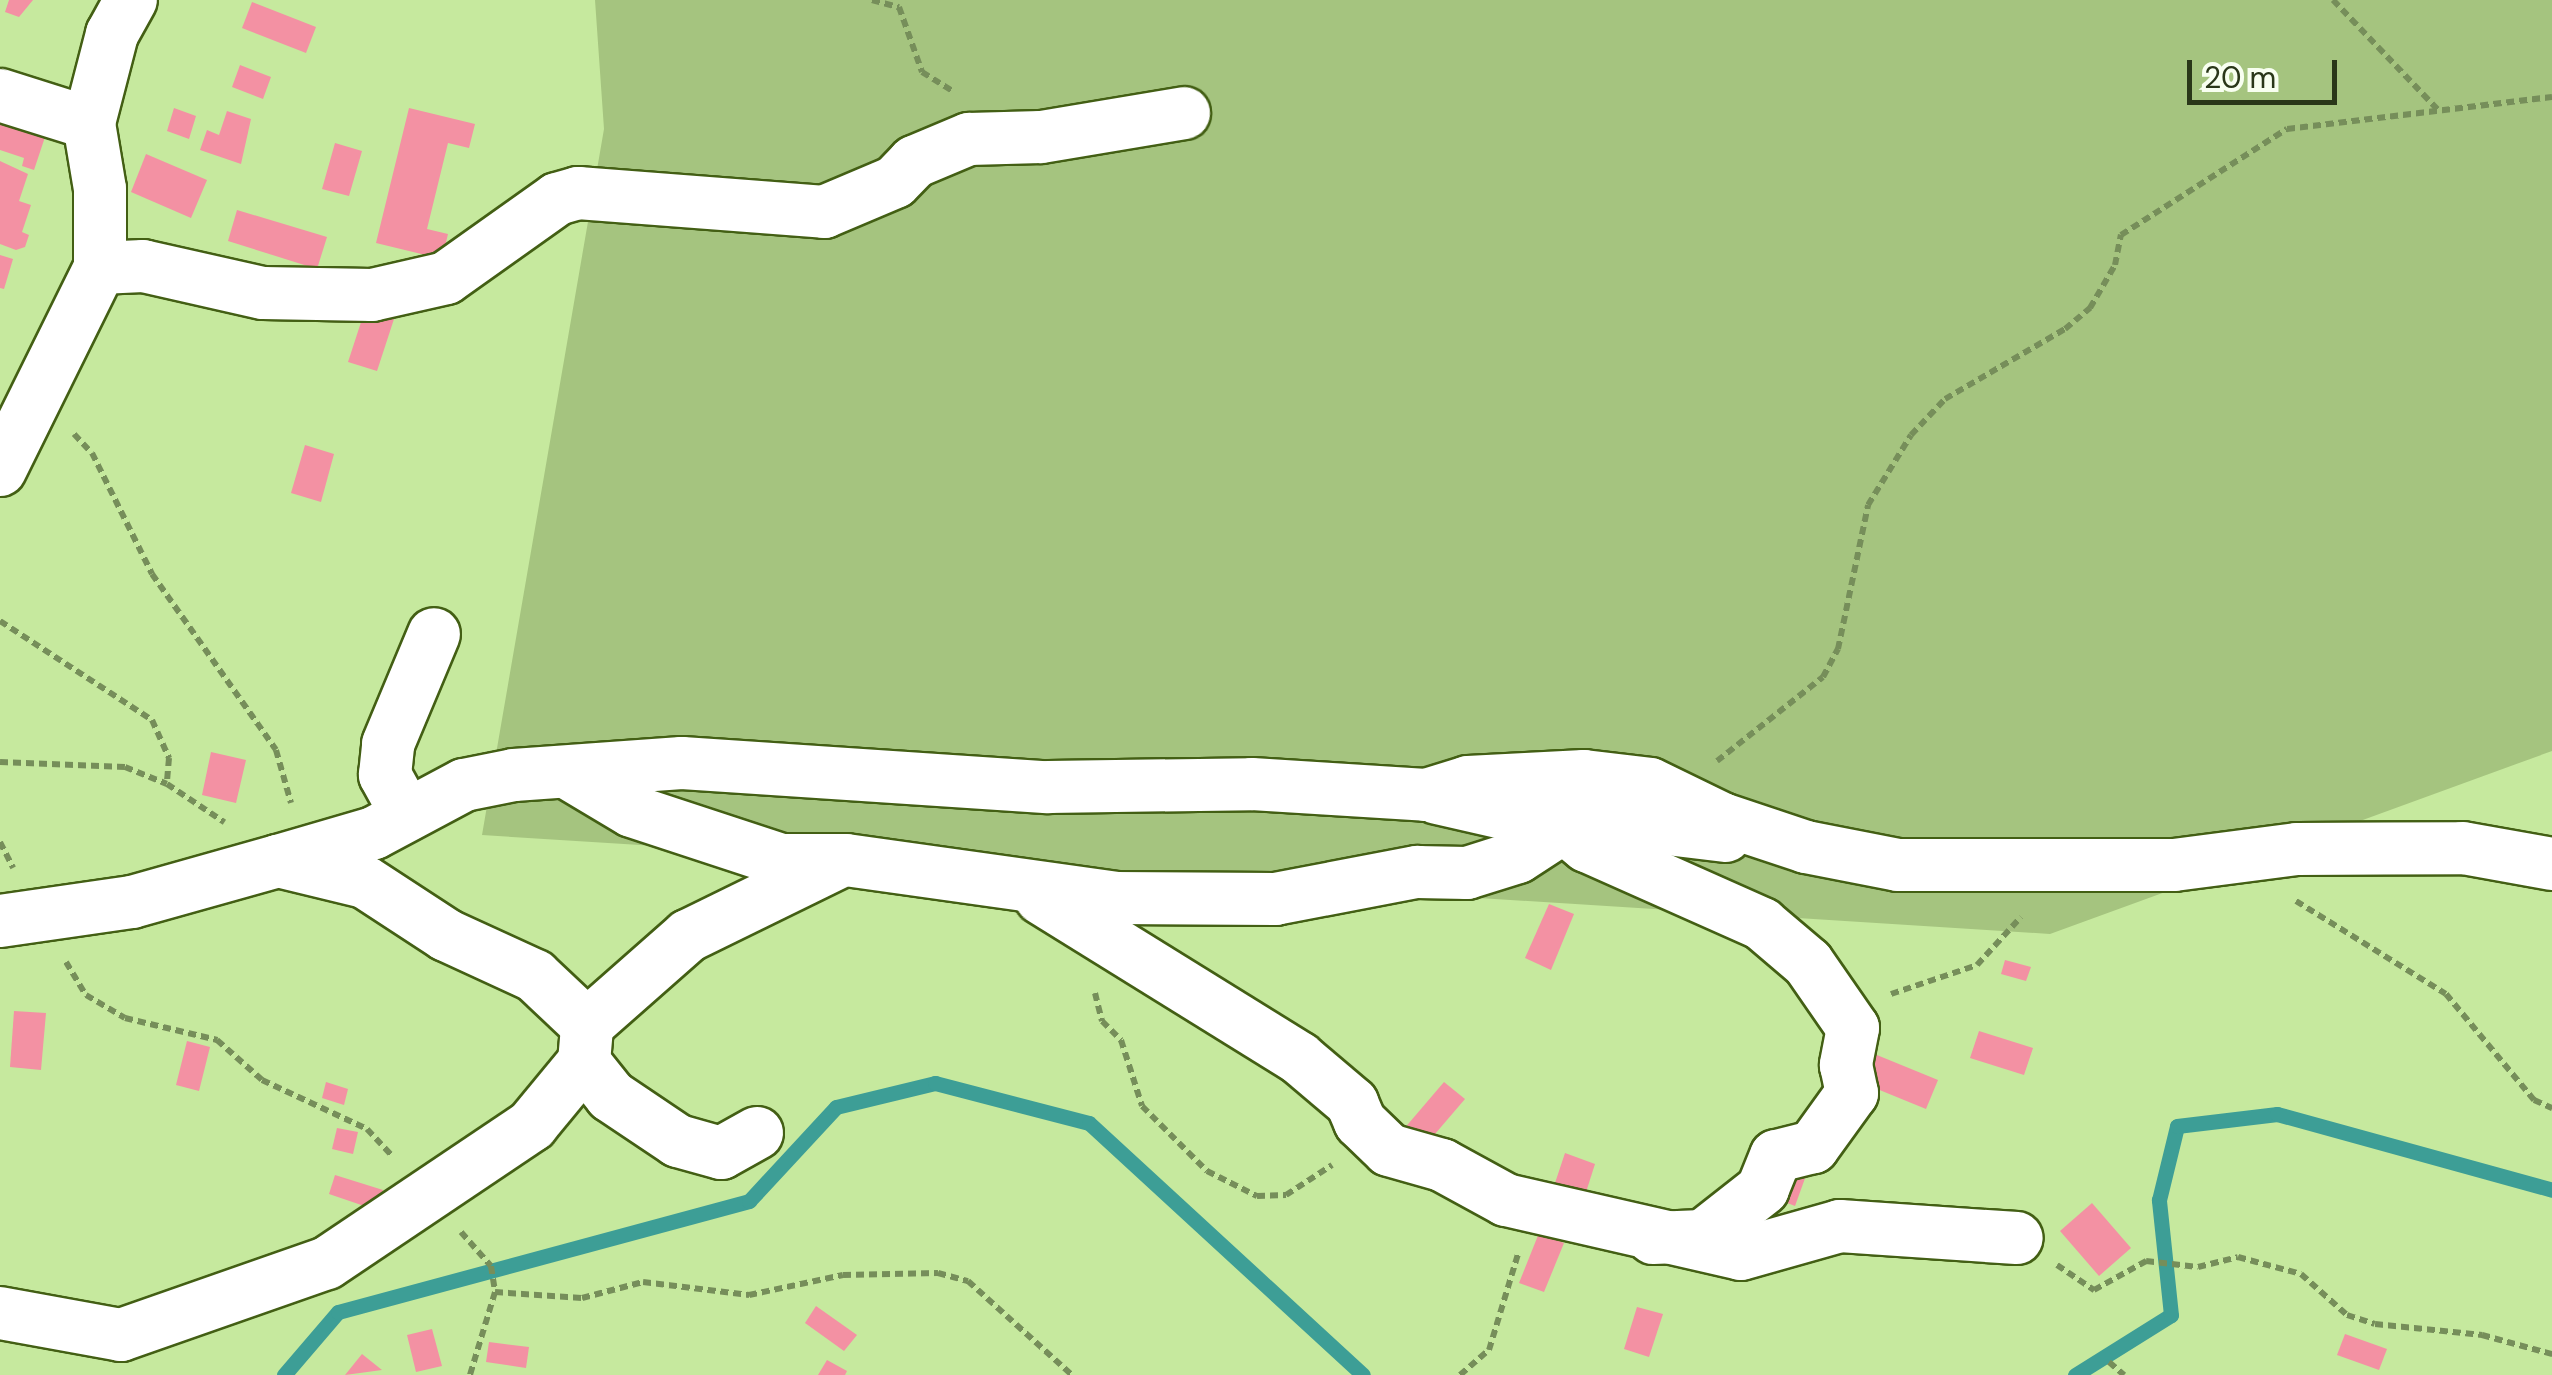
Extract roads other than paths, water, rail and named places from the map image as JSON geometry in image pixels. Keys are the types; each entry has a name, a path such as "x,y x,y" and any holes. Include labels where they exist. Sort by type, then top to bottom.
{"street":[{"path":"0,470 100,268 100,189 89,124 112,34 131,0"},
{"path":"0,94 89,124"},
{"path":"100,268 143,266 263,293 372,294 446,278 557,199 578,193 824,212 894,182 914,162 969,139 1042,137 1184,112"},
{"path":"408,815 386,775 388,744 434,634"},
{"path":"20,920 132,902 374,832 464,784 682,763 1048,787 1252,784 1426,795 1564,827 1651,827 1806,847 1898,864 2174,866 2296,850 2462,848 2552,864"},
{"path":"568,773 632,811 781,860 846,860 1115,898 1275,899 1417,872 1467,872 1518,857 1564,827"},
{"path":"1426,795 1535,776 1650,784 1722,819 1806,847"},
{"path":"1564,827 1588,846 1762,924 1808,964 1840,1004 1853,1028 1846,1064 1852,1094 1813,1147 1776,1156 1763,1189 1703,1236 1653,1238"},
{"path":"294,855 364,882 496,963 535,976 586,1044 611,1096 678,1141 721,1153 757,1133"},
{"path":"0,1313 121,1335 327,1264 427,1193 532,1126 586,1044 688,936 846,860"},
{"path":"1018,884 1299,1058 1352,1104 1360,1122 1389,1150 1442,1165 1532,1207 1617,1224 1653,1238 1741,1254 1840,1226 2016,1238"}],"waterway":[{"path":"284,1375 338,1312 749,1201 836,1107 935,1083 1089,1123 1363,1375"},
{"path":"2075,1375 2171,1315 2159,1200 2177,1126 2277,1114 2552,1190"}]}
